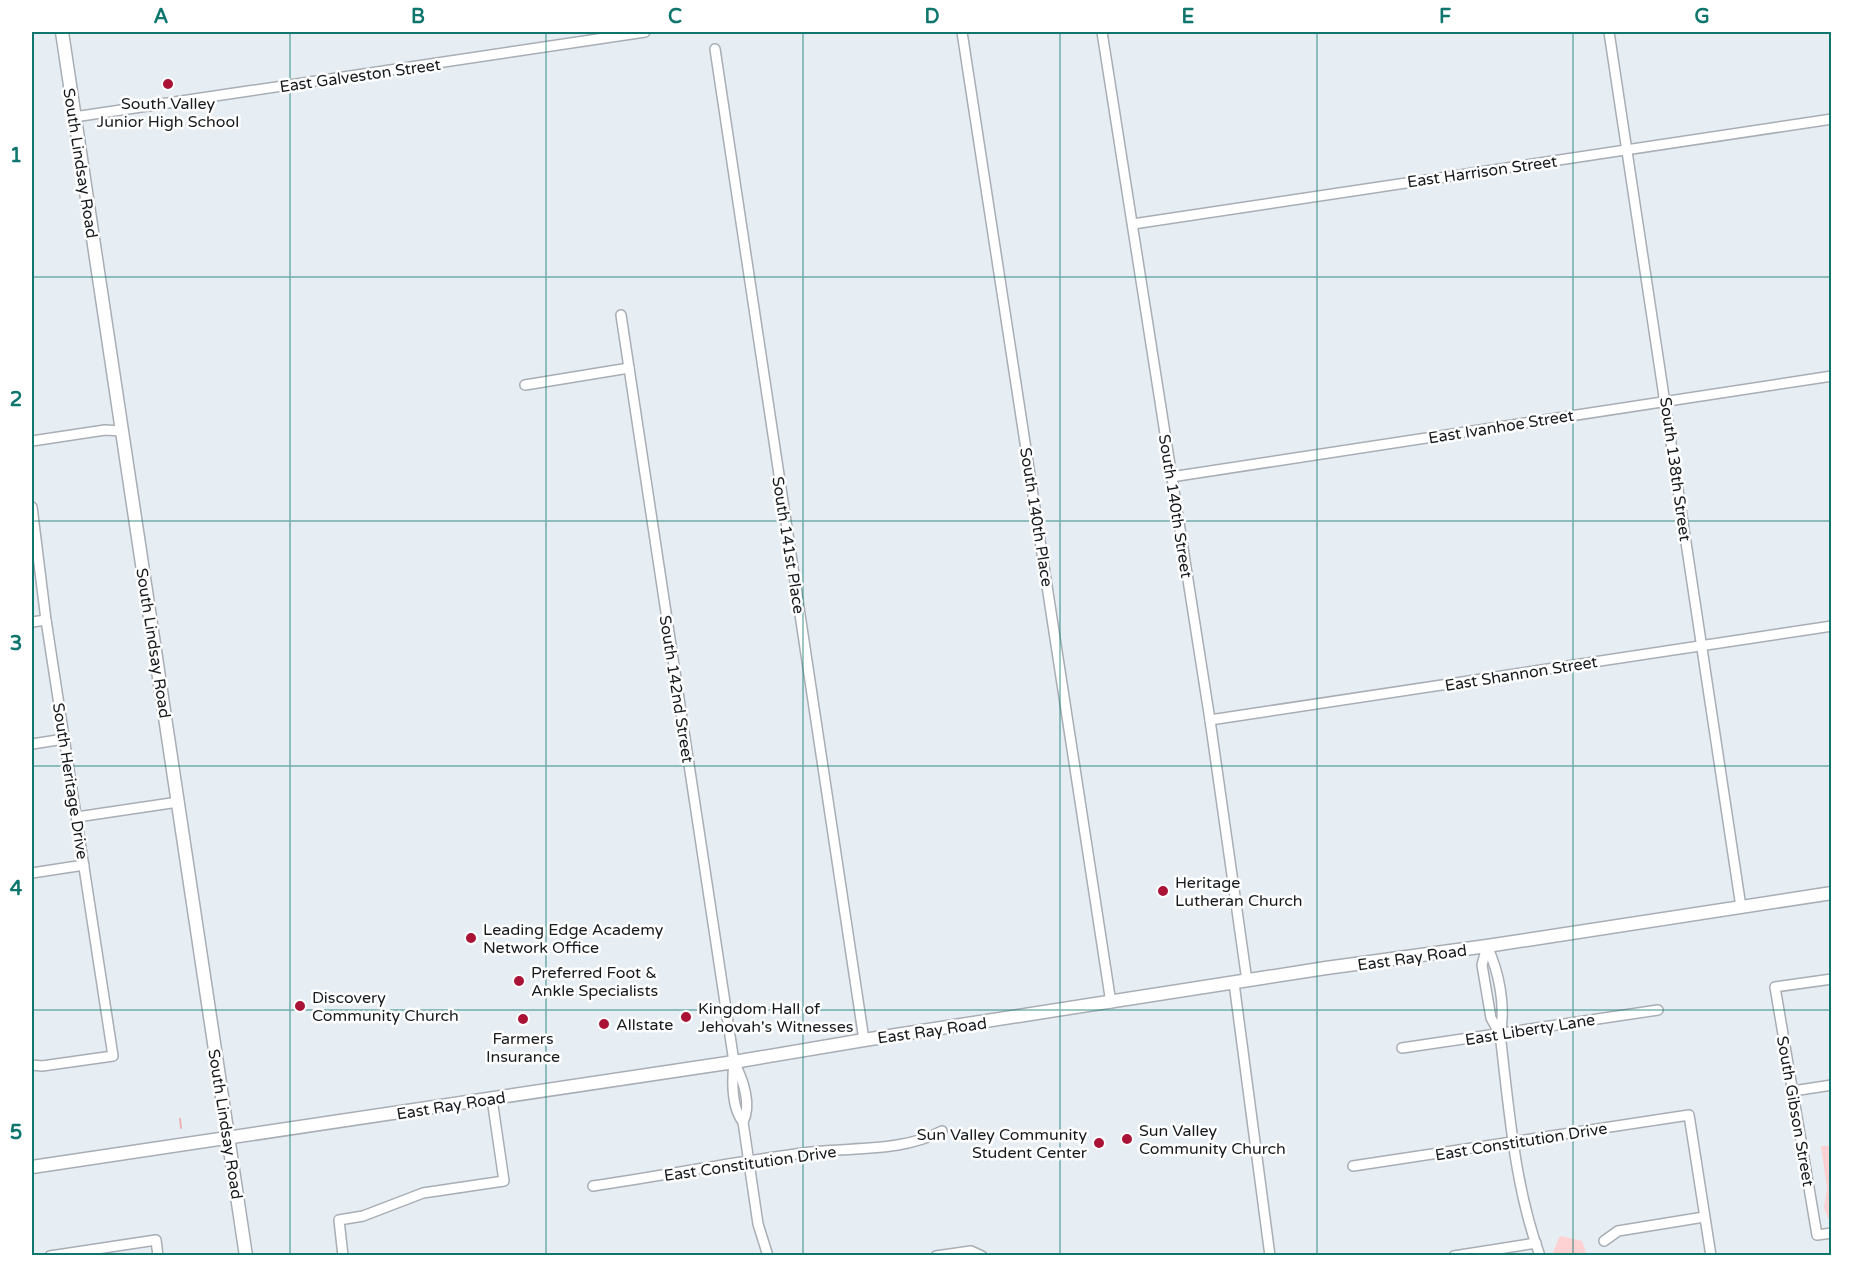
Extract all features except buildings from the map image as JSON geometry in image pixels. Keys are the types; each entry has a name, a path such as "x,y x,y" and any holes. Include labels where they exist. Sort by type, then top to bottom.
{"main road":[{"name":"South Lindsay Road","path":"62,32 246,1256"},
{"name":"East Ray Road","path":"32,1167 492,1099 1247,981 1832,893"}],"street":[{"name":"East Galveston Street","path":"74,117 645,32"},
{"name":"South 140th Place","path":"962,32 1111,1003"},
{"name":"South 140th Street","path":"1102,32 1210,720 1247,981"},
{"name":"South 138th Street","path":"1609,32 1741,907"},
{"name":"South 141st Place","path":"715,49 864,1040"},
{"name":"East Harrison Street","path":"1133,224 1832,119"},
{"name":"South 142nd Street","path":"621,315 734,1062 742,1080 747,1114 743,1122 758,1224 768,1256"},
{"path":"525,385 629,368"},
{"name":"East Ivanhoe Street","path":"1171,477 1832,376"},
{"path":"32,441 105,430 122,431"},
{"name":"South Heritage Drive","path":"32,507 46,620 113,1056 42,1066 32,1065"},
{"path":"32,622 46,620"},
{"name":"East Shannon Street","path":"1210,720 1832,626"},
{"path":"32,744 64,739"},
{"path":"77,817 178,802"},
{"path":"32,873 84,865"},
{"path":"1487,946 1495,963 1502,1006 1503,1018 1500,1034 1514,1142 1525,1200 1540,1256"},
{"name":"South Gibson Street","path":"1832,980 1775,987 1818,1235 1832,1233"},
{"path":"1234,983 1270,1256"},
{"name":"East Liberty Lane","path":"1402,1048 1658,1010"},
{"path":"1793,1091 1832,1085"},
{"path":"343,1256 339,1220 363,1215 423,1193 504,1181 492,1099"},
{"name":"East Constitution Drive","path":"1353,1166 1689,1115 1704,1216"},
{"name":"East Constitution Drive","path":"593,1186 813,1152 880,1148 924,1140 942,1131"},
{"path":"1604,1241 1618,1231 1704,1216 1711,1256"},
{"path":"50,1256 156,1240 158,1256"},
{"path":"1454,1256 1536,1243"},
{"path":"936,1256 971,1251 982,1256"}],"shaded area":[{"path":"1821,1146 1831,1146 1831,1220 1824,1208 1827,1188"},
{"path":"1560,1236 1582,1241 1587,1255 1554,1255 1553,1252"}],"waterway":[{"path":"180,1119 181,1128"}],"place":[{"name":"South Valley Junior High School","path":"168,84"},
{"name":"Heritage Lutheran Church","path":"1163,891"},
{"name":"Leading Edge Academy Network Office","path":"471,938"},
{"name":"Preferred Foot & Ankle Specialists","path":"519,981"},
{"name":"Discovery Community Church","path":"300,1006"},
{"name":"Kingdom Hall of Jehovah's Witnesses","path":"686,1017"},
{"name":"Farmers Insurance","path":"523,1019"},
{"name":"Allstate","path":"604,1024"},
{"name":"Sun Valley Community Church","path":"1127,1139"},
{"name":"Sun Valley Community Student Center","path":"1099,1143"}]}
